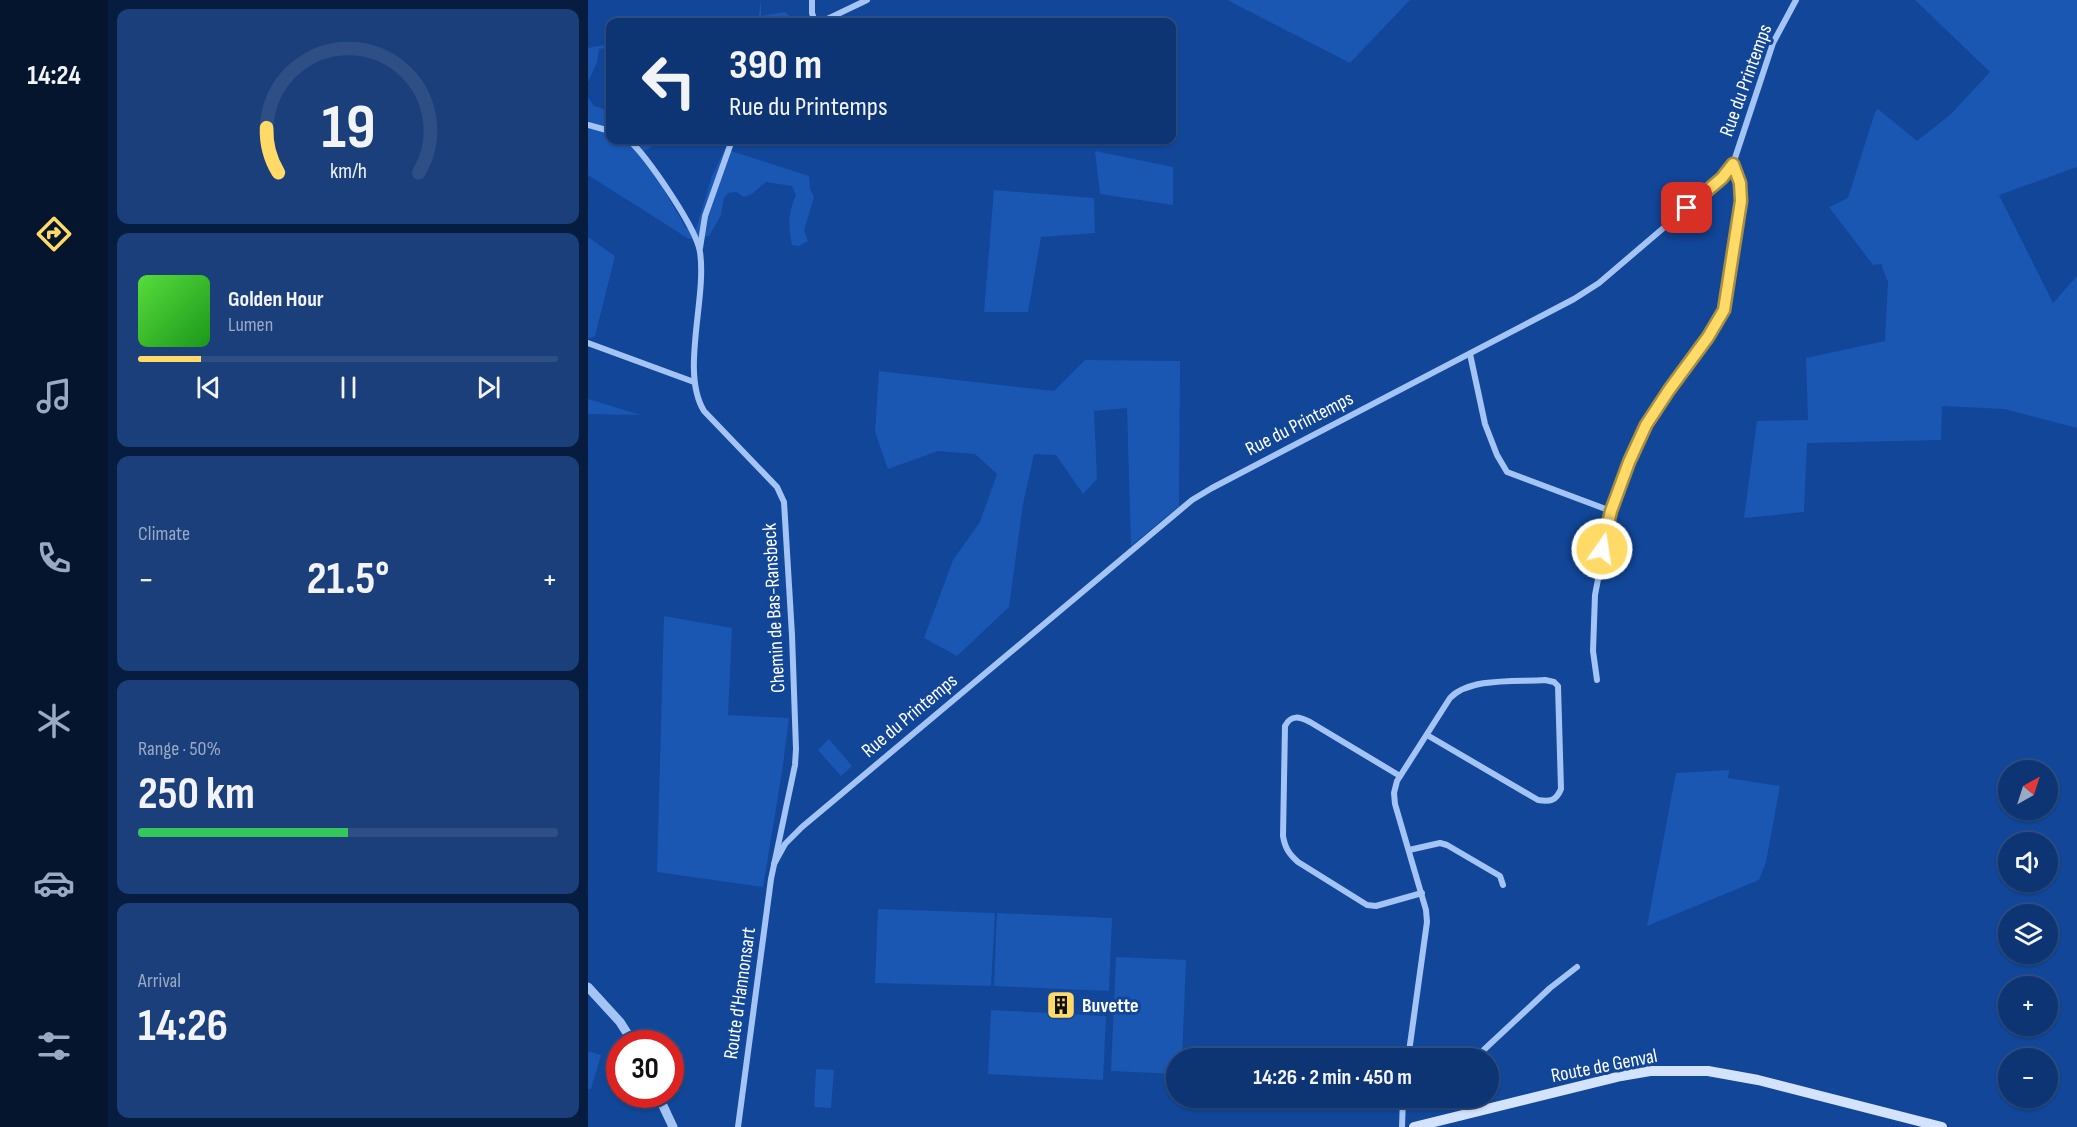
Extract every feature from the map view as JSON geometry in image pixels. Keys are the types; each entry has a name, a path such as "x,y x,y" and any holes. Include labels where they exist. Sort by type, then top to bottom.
{"main road":[{"name":"Route de Genval","path":"1414,1127 1622,1076 1650,1071 1680,1070 1708,1071 1758,1080 1942,1127"}],"street":[{"path":"813,0 813,18"},
{"path":"829,18 867,0"},
{"name":"Rue du Printemps","path":"774,864 786,844 802,827 1192,500 1587,292 1722,178 1733,164 1773,43 1796,0"},
{"path":"588,125 606,130"},
{"name":"Chemin de Bas-Ransbeck","path":"632,144 652,167 681,212 700,249 702,273 694,382 699,402 704,411 777,487 784,502 796,749 795,765 774,864"},
{"path":"700,249 705,216 731,144"},
{"path":"1597,680 1593,651 1595,595 1611,511 1646,425 1712,331 1724,310 1741,201 1740,183 1733,164"},
{"path":"588,343 694,382"},
{"path":"1470,354 1485,424 1497,455 1507,472 1611,511"},
{"path":"1410,1048 1427,922 1422,893 1394,793 1400,776 1450,698 1456,692 1466,687 1545,680 1554,682 1558,686 1561,789 1558,797 1552,801 1538,800 1427,735"},
{"path":"1400,776 1310,722 1298,717 1292,718 1285,726 1283,836 1290,855 1298,862 1367,905 1376,906 1422,893"},
{"path":"1409,850 1440,843 1453,847 1500,876 1503,885"},
{"name":"Route d'Hannonsart","path":"738,1127 774,864"},
{"path":"1486,1048 1550,988 1577,967"},
{"path":"588,987 603,1000 625,1030"},
{"path":"664,1108 673,1127"},
{"path":"1402,1108 1402,1127"}],"shaded area":[{"path":"761,0 761,16 785,12 792,18 745,18 759,16"},
{"path":"1227,0 1410,0 1350,63"},
{"path":"1915,0 2077,0 2077,167 1999,195 2053,303 2077,276 2077,428 2004,409 1942,406 1941,440 1807,443 1804,512 1744,518 1757,421 1808,420 1806,358 1885,341 1888,282 1881,264 1873,265 1829,207 1848,198 1875,112 1878,109 1917,141 1951,114 1990,72"},
{"path":"606,45 606,48 599,49 597,62 588,82 588,48"},
{"path":"588,97 594,106 606,110 606,144 657,144 638,154 656,176 686,228 696,229 712,176 725,149 809,176 810,189 814,197 804,230 808,241 799,246 792,245 790,220 791,208 796,195 792,186 766,182 752,194 744,197 736,192 728,193 724,198 721,215 709,236 689,239 588,175"},
{"path":"1095,151 1173,167 1173,205 1100,194"},
{"path":"994,190 1094,198 1095,233 1041,237 1028,312 984,312"},
{"path":"588,237 615,256 595,336 588,339"},
{"path":"1085,360 1180,361 1179,506 1131,546 1127,408 1094,411 1097,479 1083,494 1056,455 1034,454 1023,504 1009,607 957,656 924,638 953,560 980,522 997,474 975,454 938,451 888,469 875,432 879,371 1054,391"},
{"path":"588,399 641,415 588,414"},
{"path":"664,616 732,628 728,715 789,718 763,887 657,872"},
{"path":"829,739 852,766 841,776 818,750"},
{"path":"1729,770 1728,778 1780,786 1766,862 1759,880 1647,926 1676,773"},
{"path":"878,909 995,913 991,986 875,983"},
{"path":"997,913 1112,918 1109,991 994,986"},
{"path":"1116,957 1186,960 1182,1048 1166,1048 1166,1074 1111,1071"},
{"path":"991,1010 1106,1016 1103,1080 988,1074"},
{"path":"588,1051 601,1055 591,1089 588,1089"},
{"path":"816,1069 834,1070 831,1108 814,1107"}],"place":[{"name":"Buvette","path":"1061,1005"}],"route":[{"path":"1602,549 1611,511 1636,444 1656,408 1708,337 1724,310 1741,201 1740,183 1733,164 1722,178 1687,208"}]}
